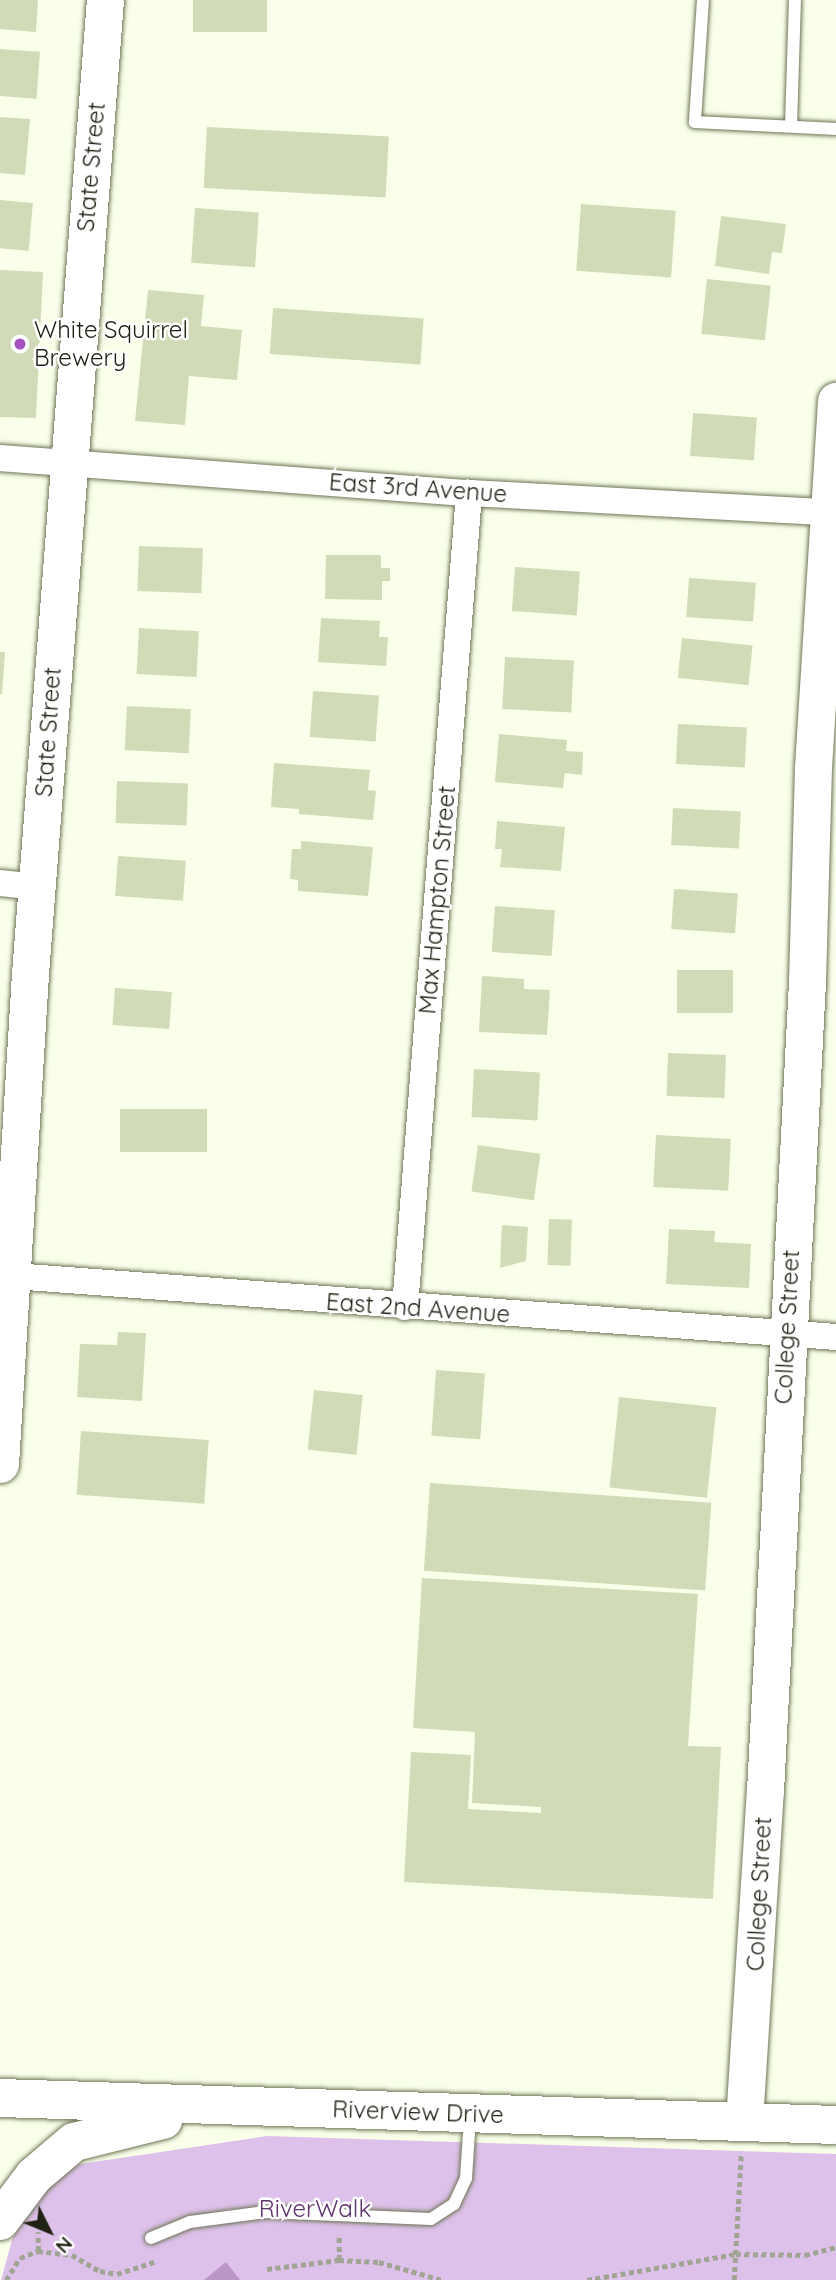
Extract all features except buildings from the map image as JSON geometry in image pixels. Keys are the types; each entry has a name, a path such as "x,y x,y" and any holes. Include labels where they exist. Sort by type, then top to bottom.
{"main road":[{"name":"Riverview Drive","path":"0,2098 836,2125"},
{"path":"0,2221 34,2176 74,2142 123,2126 239,2107"}],"street":[{"name":"State Street","path":"0,1464 6,1276 105,0"},
{"name":"College Street","path":"744,2122 767,1763 786,1334 836,401"},
{"name":"East 3rd Avenue","path":"0,458 469,493 832,513"},
{"name":"Max Hampton Street","path":"405,1307 469,493"},
{"path":"0,883 37,887"},
{"name":"East 2nd Avenue","path":"6,1276 836,1337"}],"lane":[{"path":"704,0 695,122 836,128"},
{"path":"790,126 795,0"},
{"path":"151,2238 190,2222 265,2212 431,2219 454,2204 466,2178 470,2114"}],"path":[{"path":"734,2280 744,2122"},
{"path":"587,2280 736,2253 805,2255 836,2247"},
{"path":"267,2269 339,2260 379,2262 442,2280"}],"green space":[{"name":"RiverWalk","path":"267,2136 836,2154 836,2280 1,2280 16,2226 67,2166"}],"shaded area":[{"path":"226,2262 240,2280 204,2280"}],"place":[{"name":"White Squirrel Brewery","path":"20,344"}]}
